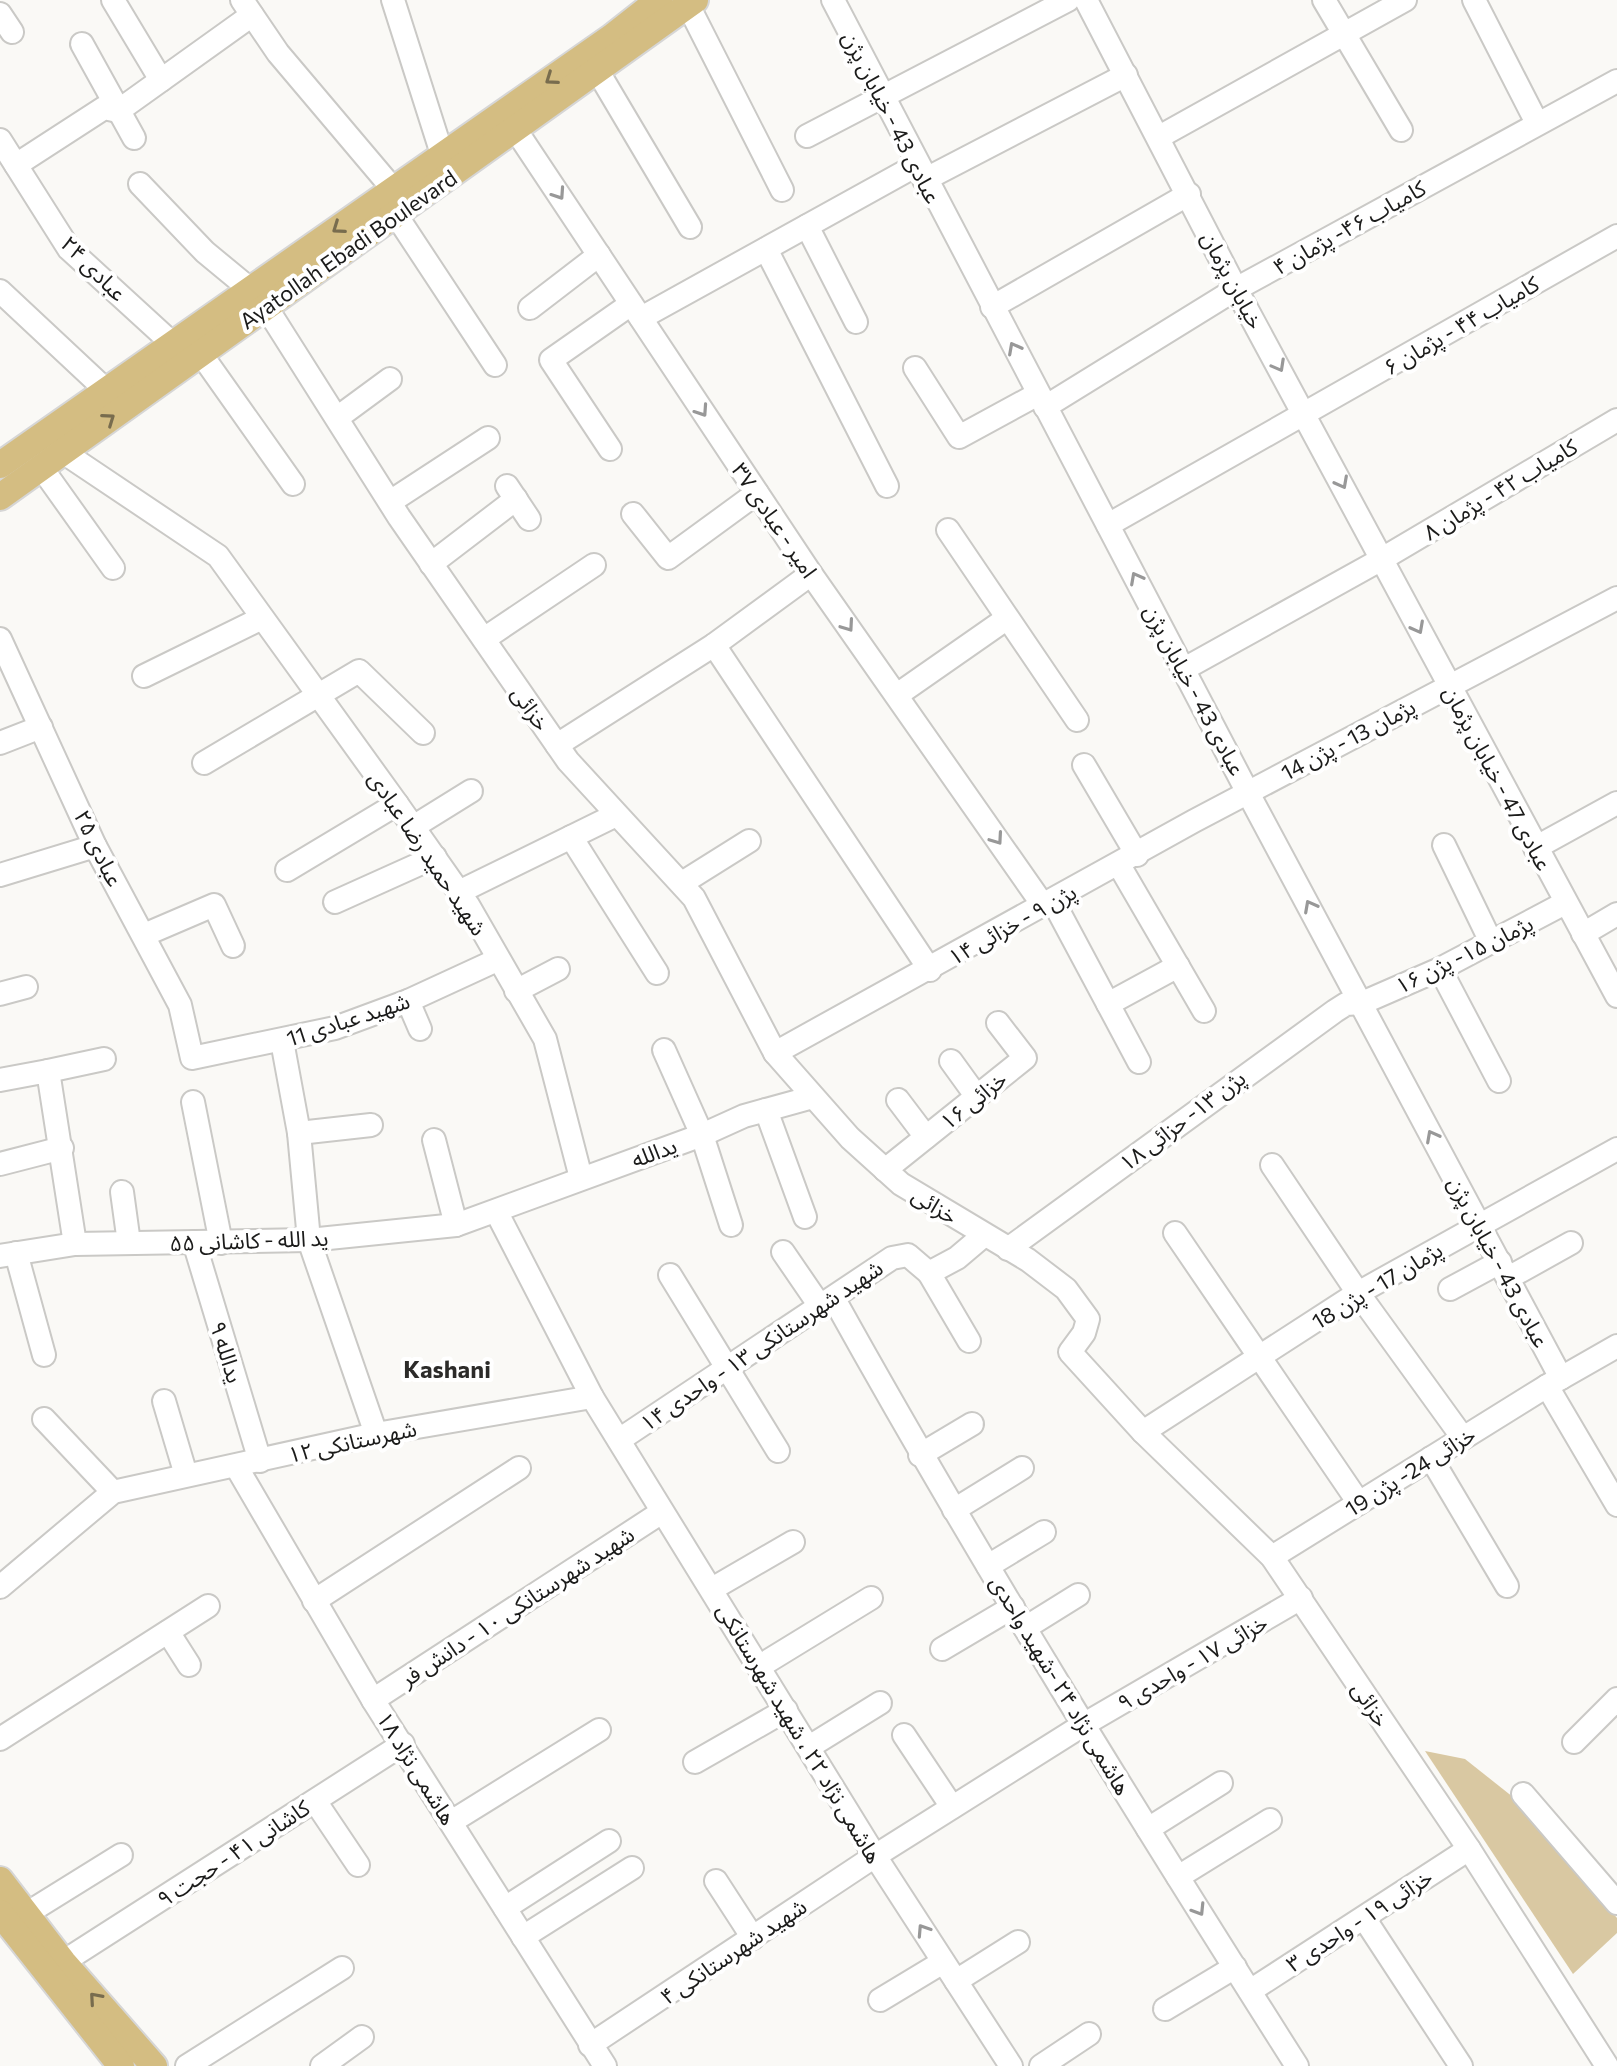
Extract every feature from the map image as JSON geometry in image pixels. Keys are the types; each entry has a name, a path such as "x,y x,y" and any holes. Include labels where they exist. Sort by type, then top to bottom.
{"main road":[{"name":"Ayatollah Ebadi Boulevard","path":"0,465 174,345 259,298 448,164 659,0"},
{"name":"Ayatollah Ebadi Boulevard","path":"448,164 515,129 691,3"},
{"name":"Ayatollah Ebadi Boulevard","path":"0,497 201,354 259,298"},
{"path":"0,1880 13,1914 55,1967 121,2066"},
{"path":"55,1967 147,2063"}],"street":[{"path":"113,0 161,80"},
{"path":"393,0 448,164"},
{"name":"عبادی 43 - خیابان پژن","path":"833,0 920,173 1504,1270 1554,1382 1617,1505"},
{"path":"807,136 1068,0"},
{"name":"خیابان پژمان","path":"1086,0 1236,289 1382,559"},
{"path":"1324,0 1401,130"},
{"path":"1159,137 1405,0"},
{"path":"1474,0 1537,123"},
{"path":"691,3 782,190"},
{"path":"16,165 104,108 118,111 161,80 247,7 278,53 395,202 495,365"},
{"path":"82,44 134,138"},
{"path":"597,70 690,227"},
{"path":"610,449 551,360 636,311 807,226 1126,75"},
{"name":"کامیاب ۴۶- پژمان ۴","path":"915,368 959,437 1042,401 1236,289 1617,81"},
{"name":"امیر - عبادی ۳۷","path":"515,129 811,574 1048,903 1139,1062"},
{"name":"عبادی ۲۴","path":"0,140 69,249 174,345"},
{"name":"خزائی","path":"140,184 205,252 259,298 431,564 557,745 616,815 682,883 775,1053 813,1097 901,1184 1008,1249 1066,1289 1088,1319 1084,1333 1070,1352 1143,1432 1272,1557 1469,1849 1607,2066"},
{"path":"992,307 1189,194"},
{"path":"807,226 856,322"},
{"name":"کامیاب ۴۴ - پژمان ۶","path":"1108,525 1617,236"},
{"path":"766,249 887,486"},
{"path":"530,308 599,255"},
{"path":"0,291 108,392"},
{"path":"201,354 293,484"},
{"path":"337,418 390,379"},
{"name":"کامیاب ۴۲ - پژمان ۸","path":"1184,669 1382,559 1617,420"},
{"path":"390,502 488,438"},
{"name":"شهید حمید رضا عبادی","path":"63,452 218,556 435,857 459,892 545,1039 581,1178"},
{"path":"41,467 113,568"},
{"path":"431,564 511,493 529,519"},
{"path":"633,514 668,558 757,493"},
{"path":"948,530 1077,720"},
{"name":"عبادی 47 - خیابان پژمان","path":"1382,559 1617,996"},
{"path":"484,639 594,565"},
{"path":"557,745 714,645 811,574"},
{"name":"پژمان 13 - پژن 14","path":"1248,793 1617,598"},
{"path":"144,676 262,618"},
{"path":"897,695 1006,619"},
{"name":"عبادی ۲۵","path":"0,639 95,846 180,1005 192,1058"},
{"path":"714,645 930,970"},
{"path":"204,763 359,671 423,733"},
{"path":"0,743 41,727"},
{"path":"1084,765 1178,966 1204,1011"},
{"path":"413,827 471,791"},
{"name":"پژن ۹ - خزائی ۱۴","path":"775,1053 1248,793"},
{"path":"1535,848 1617,803"},
{"path":"287,870 397,804"},
{"path":"459,892 616,815"},
{"path":"571,837 657,973"},
{"path":"682,883 749,841"},
{"path":"1444,845 1491,942"},
{"path":"0,875 95,846"},
{"path":"335,902 435,857"},
{"name":"پژمان ۱۵- پژن ۱۶","path":"1362,1003 1440,969 1565,903"},
{"path":"144,935 214,905 233,946"},
{"path":"1583,934 1617,914"},
{"name":"شهید عبادی 11","path":"192,1058 335,1028 408,1001 497,960"},
{"path":"1108,1004 1178,966"},
{"path":"516,991 558,969"},
{"path":"1440,969 1499,1081"},
{"path":"0,994 26,987"},
{"path":"408,1001 420,1029"},
{"name":"پژن ۱۳- حزائی ۱۸","path":"1008,1249 1275,1051 1346,1004 1362,1003"},
{"name":"خزائی ۱۶","path":"885,1170 1025,1058 998,1023"},
{"path":"282,1041 299,1133 309,1240 376,1434"},
{"path":"664,1050 702,1135 731,1225"},
{"path":"0,1080 104,1059"},
{"path":"951,1061 977,1097"},
{"path":"48,1071 75,1244"},
{"name":"یدالله","path":"496,1211 766,1110 813,1097"},
{"path":"898,1100 926,1137"},
{"path":"193,1102 221,1243"},
{"path":"766,1110 805,1217"},
{"path":"299,1133 371,1125"},
{"path":"434,1140 456,1225"},
{"path":"0,1164 62,1148"},
{"name":"پژمان 17 - پژن 18","path":"1143,1432 1358,1293 1617,1149"},
{"path":"1272,1165 1358,1293 1463,1438"},
{"path":"122,1192 129,1243"},
{"name":"ید الله - کاشانی ۵۵","path":"8,1254 75,1244 309,1240 456,1225 496,1211"},
{"name":"هاشمی نژاد ۲۲ ، شهید شهرستانکی","path":"496,1211 592,1397 875,1856 1011,2066"},
{"path":"1175,1233 1359,1503"},
{"path":"969,1341 929,1273 957,1258 983,1236"},
{"name":"یدالله ۹","path":"194,1242 260,1461"},
{"path":"1450,1289 1571,1243"},
{"name":"هاشمی نژاد ۲۴ -شهید واحدی","path":"783,1252 827,1303 1083,1725 1297,2066"},
{"path":"8,1254 44,1355"},
{"name":"شهید شهرستانکی ۱۳ - واحدی ۱۴","path":"619,1440 900,1254 908,1255 929,1273"},
{"path":"670,1275 778,1451"},
{"name":"خزائی 24- پژن 19","path":"1272,1557 1617,1346"},
{"name":"شهرستانکی ۱۲","path":"113,1492 376,1434 592,1397"},
{"path":"164,1401 186,1475"},
{"path":"0,1587 113,1492 44,1419"},
{"path":"920,1455 972,1424"},
{"path":"1431,1458 1507,1586"},
{"name":"هاشمی نژاد ۱۸","path":"236,1466 373,1700 605,2066"},
{"path":"314,1601 519,1468"},
{"path":"954,1510 1022,1468"},
{"name":"شهید شهرستانکی ۱۰ - دانش فر","path":"373,1700 662,1512"},
{"path":"988,1566 1044,1532"},
{"path":"712,1589 793,1542"},
{"path":"1025,1628 1078,1595"},
{"path":"760,1666 871,1598"},
{"name":"خزائی ۱۷ - واحدی ۹","path":"952,1807 1083,1725 1301,1598"},
{"path":"0,1739 208,1606"},
{"path":"942,1649 1013,1607"},
{"path":"168,1632 189,1665"},
{"path":"1574,1742 1617,1699"},
{"path":"809,1747 880,1703"},
{"path":"695,1762 786,1710"},
{"path":"451,1822 599,1730"},
{"path":"904,1735 952,1807"},
{"name":"کاشانی ۴۱ - حجت ۹","path":"55,1967 403,1744"},
{"path":"1148,1829 1221,1783"},
{"path":"1523,1794 1617,1903"},
{"path":"315,1801 358,1865"},
{"name":"شهید شهرستانکی ۴","path":"590,2045 952,1807"},
{"path":"1178,1877 1270,1820"},
{"path":"505,1908 609,1841"},
{"name":"خزائی ۱۹ - واحدی ۳","path":"1250,1991 1469,1849"},
{"path":"13,1914 121,1855"},
{"path":"523,1937 632,1868"},
{"path":"716,1881 753,1938"},
{"path":"1364,1918 1461,2066"},
{"path":"956,1981 1018,1942"},
{"path":"880,2000 943,1962"},
{"path":"1165,2009 1235,1967"},
{"path":"187,2066 342,1968"},
{"path":"1041,2066 1089,2034"},
{"path":"322,2066 362,2037"}],"shaded area":[{"path":"1425,1751 1465,1759 1518,1801 1617,1918 1617,1933 1573,1974"}],"district":[{"name":"Kashani","path":"447,1368"}]}
